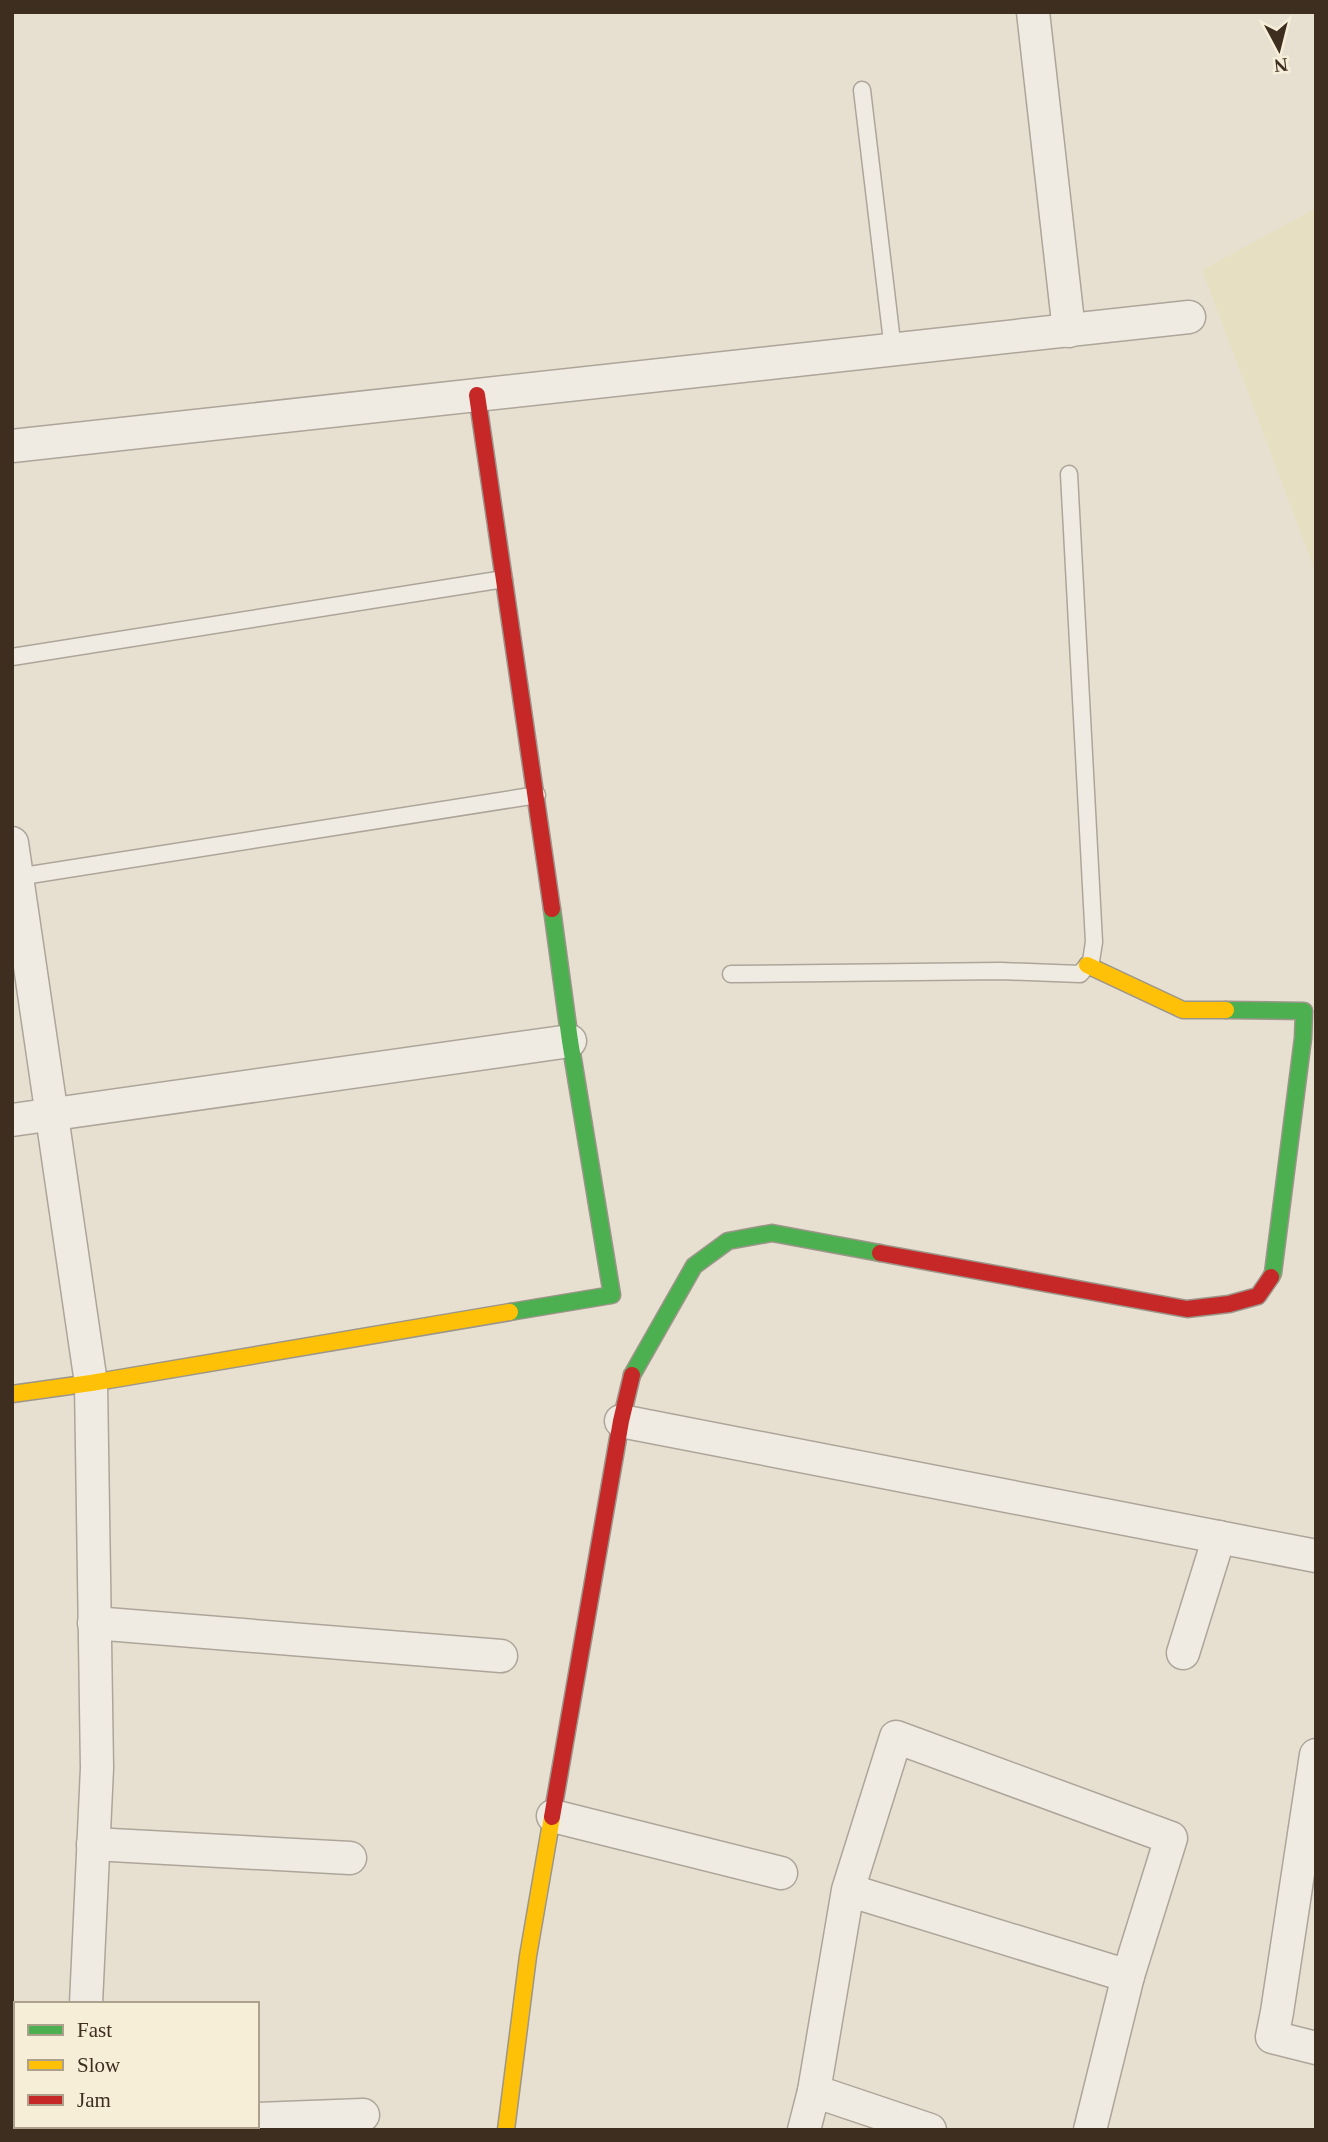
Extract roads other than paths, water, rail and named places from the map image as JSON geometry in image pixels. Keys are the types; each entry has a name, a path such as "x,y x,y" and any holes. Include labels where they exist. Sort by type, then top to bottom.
{"street":[{"path":"1033,12 1069,331"},
{"path":"12,446 1189,317"},
{"path":"12,1394 612,1295 570,1041 537,795 477,395"},
{"path":"12,844 91,1383 97,1768 86,2002"},
{"path":"506,2130 528,1956 621,1421 631,1378 694,1266 728,1241 772,1233 1187,1309 1229,1304 1258,1296 1273,1273 1303,1038 1304,1011 1183,1010 1087,965"},
{"path":"12,1120 570,1041"},
{"path":"621,1421 1316,1556"},
{"path":"1183,1653 1219,1537"},
{"path":"94,1623 501,1656"},
{"path":"804,2130 814,2091 848,1890 896,1737 1171,1838 1128,1976 1090,2130"},
{"path":"1316,1755 1312,1800 1272,2037 1316,2048"},
{"path":"553,1816 781,1873"},
{"path":"93,1844 350,1858"},
{"path":"848,1890 1128,1976"},
{"path":"814,2091 930,2130"},
{"path":"259,2119 363,2115"}],"lane":[{"path":"862,90 892,350"},
{"path":"731,974 1001,971 1080,974 1091,961 1094,943 1069,474"},
{"path":"12,657 504,579"},
{"path":"17,877 537,795"}]}
